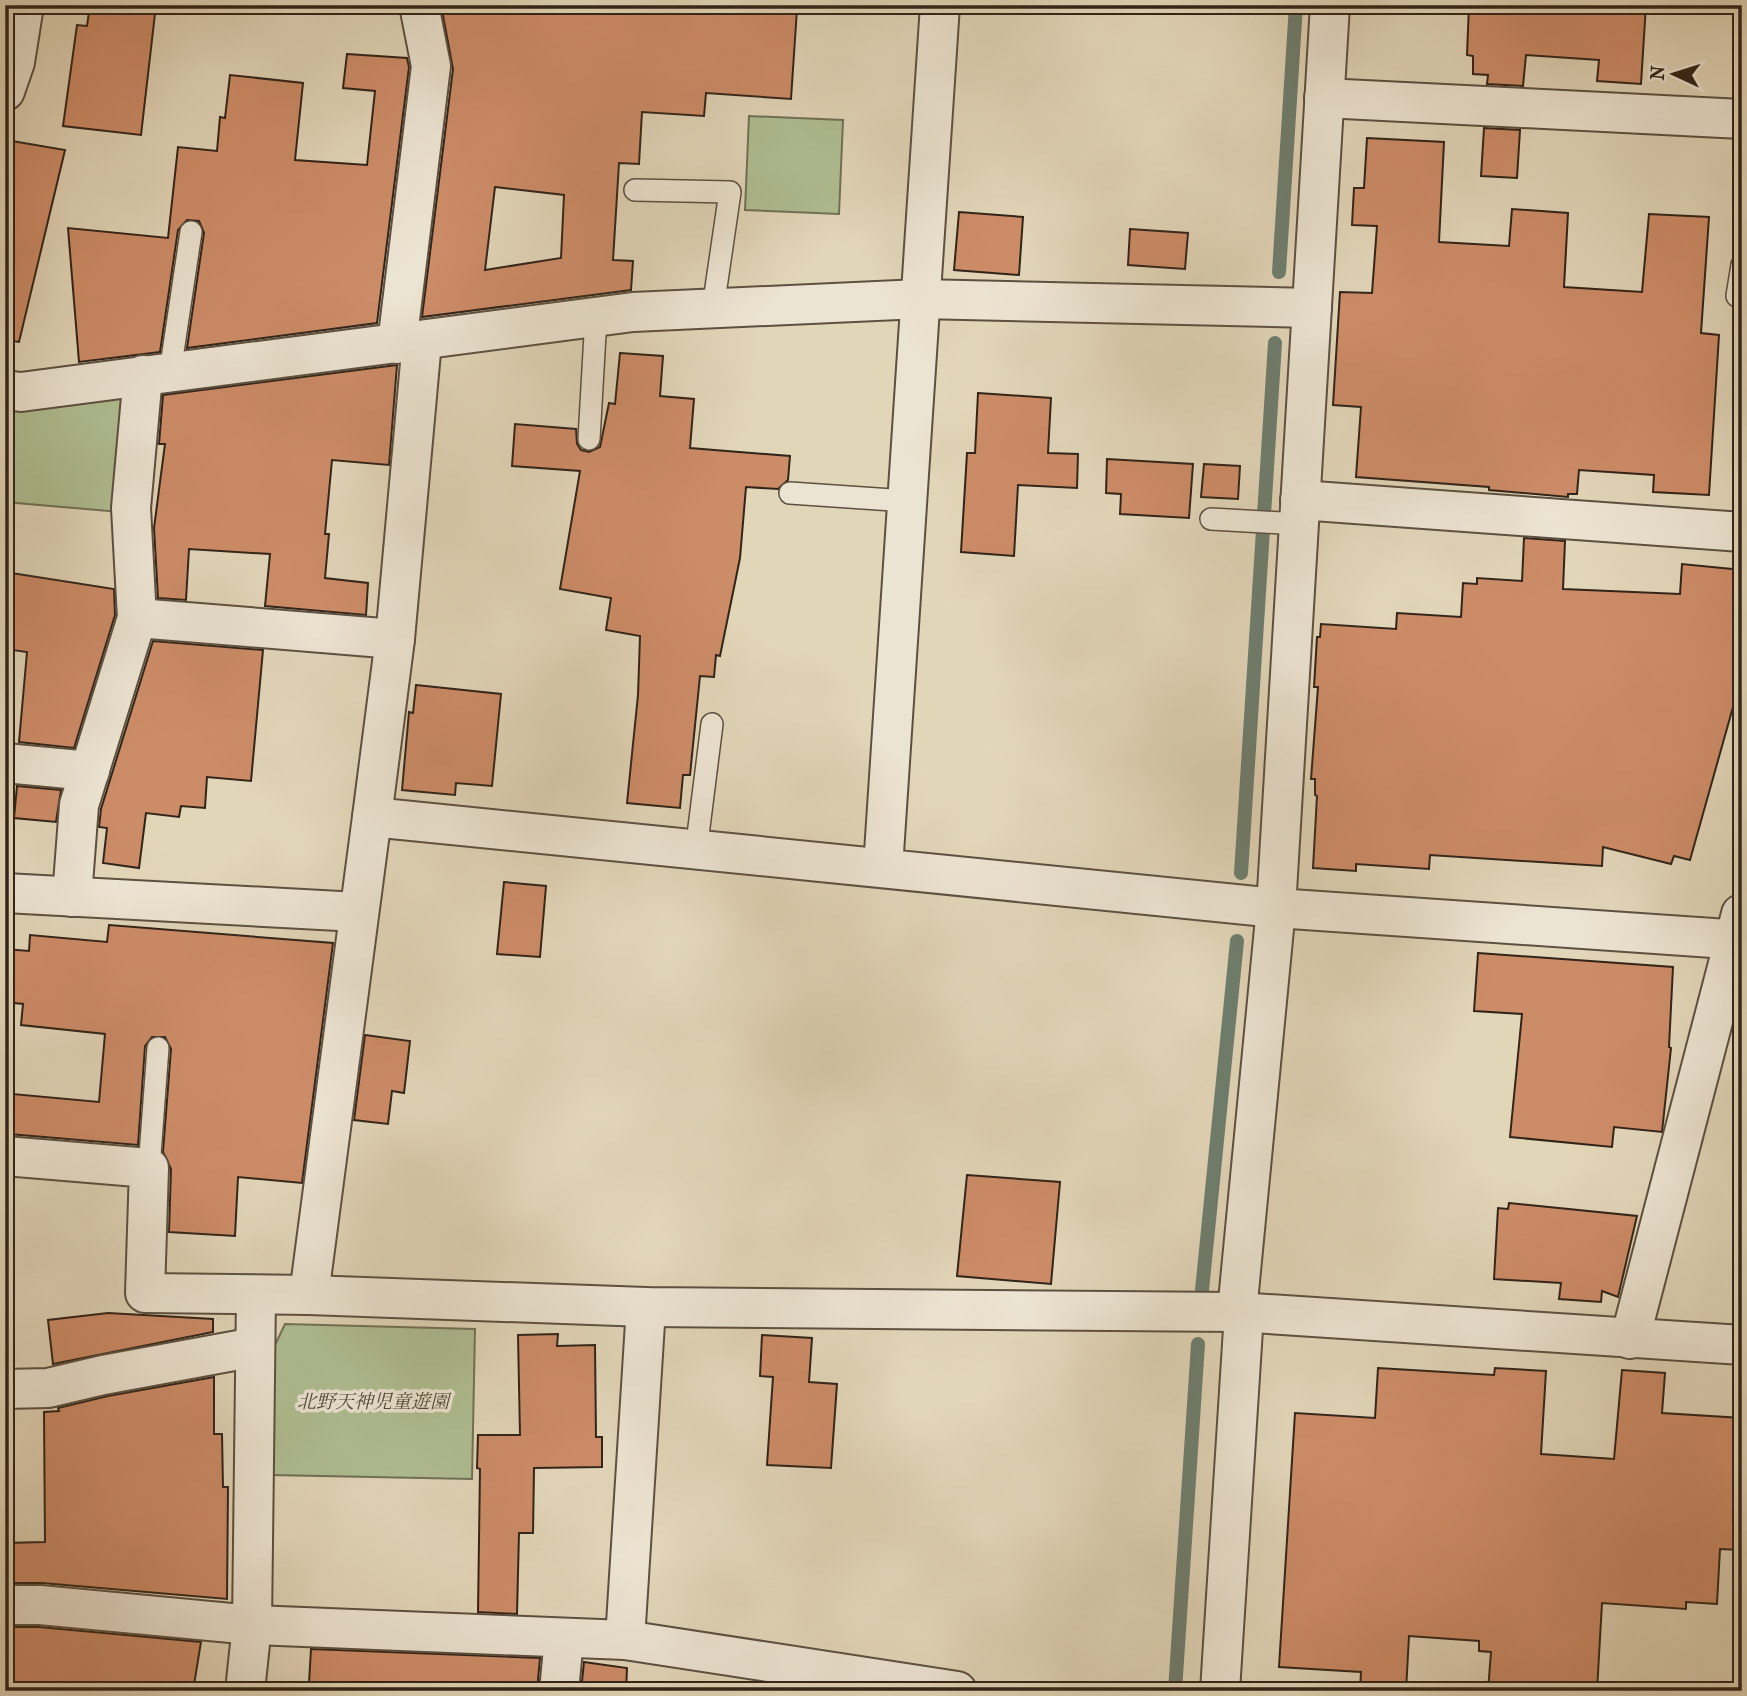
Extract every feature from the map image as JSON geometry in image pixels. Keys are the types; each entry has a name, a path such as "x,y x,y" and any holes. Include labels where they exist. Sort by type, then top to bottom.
{"street":[{"path":"5,91 15,62 24,5"},
{"path":"309,1295 395,639 410,342 431,66 419,5"},
{"path":"883,868 940,5"},
{"path":"1220,1691 1240,1313 1276,908 1294,516 1312,308 1330,5"},
{"path":"1324,98 1742,119"},
{"path":"5,390 21,392 596,317 713,308 920,299 1312,308"},
{"path":"72,897 79,805 137,618 131,508 156,374"},
{"path":"1294,516 1742,532"},
{"path":"137,618 395,639"},
{"path":"5,763 90,771"},
{"path":"372,817 1276,908 1740,930 1630,1339"},
{"path":"5,893 358,912"},
{"path":"5,1156 149,1168 145,1293 309,1295 646,1307 1240,1313 1742,1345"},
{"path":"246,1691 252,1625 256,1295"},
{"path":"625,1640 646,1307"},
{"path":"5,1390 48,1388 255,1346"},
{"path":"5,1605 40,1605 252,1625 625,1640 823,1681 957,1691"},
{"path":"559,1691 564,1638"}],"lane":[{"path":"635,190 730,192 713,308"},
{"path":"156,374 191,232"},
{"path":"1737,296 1742,265"},
{"path":"589,439 596,317"},
{"path":"790,493 907,502"},
{"path":"1211,519 1253,521 1294,516"},
{"path":"696,851 712,724"},
{"path":"149,1168 158,1048"}],"green space":[{"path":"749,116 843,120 839,214 745,210"},
{"path":"115,394 128,403 120,512 5,502 5,406"},
{"name":"北野天神児童遊園","path":"285,1324 475,1329 472,1479 271,1475 275,1345"}],"building":[{"path":"90,5 156,5 141,135 63,126 77,25 87,26"},
{"path":"441,5 788,5 788,8 797,9 791,99 706,93 704,116 642,112 639,164 619,163 613,260 633,261 631,290 422,317 453,69","holes":["495,187 564,195 561,258 485,270"]},
{"path":"1469,5 1646,5 1641,84 1597,81 1599,60 1526,55 1523,86 1487,84 1488,75 1473,74 1473,56 1467,55"},
{"path":"347,54 407,58 409,67 377,323 187,348 204,233 199,221 187,220 178,230 160,352 79,362 68,228 168,238 178,147 217,151 220,117 225,118 230,75 303,83 295,160 367,165 375,91 343,88"},
{"path":"1484,128 1520,130 1517,178 1481,176"},
{"path":"1367,138 1444,142 1439,242 1509,246 1512,209 1568,213 1564,287 1642,292 1649,214 1709,217 1701,333 1719,335 1709,495 1653,492 1654,475 1579,470 1577,494 1568,494 1568,497 1489,490 1489,487 1356,477 1361,407 1333,405 1340,292 1372,293 1377,226 1352,225 1354,188 1364,188"},
{"path":"12,141 65,150 19,342 5,340 5,180"},
{"path":"959,212 1023,217 1019,275 954,270"},
{"path":"1130,229 1188,233 1185,269 1128,265"},
{"path":"620,353 663,356 660,396 694,399 690,448 790,456 788,480 778,489 746,487 740,558 720,656 716,655 714,677 700,676 690,775 683,775 680,808 627,803 638,695 640,636 606,630 611,598 560,589 580,471 512,466 515,424 576,429 577,444 581,450 589,452 600,447 609,403 615,404"},
{"path":"397,365 389,465 332,460 325,534 329,534 325,578 368,583 366,615 265,606 270,554 189,549 186,600 158,598 154,528 165,444 159,444 163,395"},
{"path":"978,393 1051,398 1048,453 1078,454 1077,488 1018,485 1014,556 961,552 967,453 975,453"},
{"path":"1107,459 1193,464 1189,518 1120,514 1121,494 1106,493"},
{"path":"1204,464 1240,466 1238,499 1201,497"},
{"path":"1524,538 1565,541 1563,589 1680,594 1682,564 1742,570 1742,675 1690,860 1674,856 1671,864 1603,847 1602,866 1430,855 1429,869 1356,864 1356,871 1313,868 1317,796 1315,779 1311,779 1318,687 1314,687 1317,637 1320,637 1321,624 1396,629 1397,613 1461,617 1463,583 1477,584 1477,578 1522,581"},
{"path":"5,572 114,589 115,615 74,748 19,742 27,652 5,649"},
{"path":"153,641 263,650 251,781 207,777 205,808 181,806 179,817 146,813 139,868 103,863 107,828 99,827 101,809"},
{"path":"416,685 501,694 492,786 456,783 455,795 402,790 409,712 413,713"},
{"path":"17,786 61,790 56,822 14,818"},
{"path":"504,882 546,886 540,957 497,954"},
{"path":"109,925 333,943 302,1183 238,1177 235,1236 169,1232 171,1169 163,1152 171,1049 165,1037 152,1037 145,1046 138,1145 9,1134 13,1094 99,1102 105,1034 21,1025 23,1004 5,1002 5,949 29,951 30,935 107,942"},
{"path":"1478,953 1673,967 1671,1048 1662,1132 1614,1127 1612,1147 1510,1137 1522,1014 1474,1011"},
{"path":"365,1035 410,1041 404,1093 392,1091 388,1124 354,1120"},
{"path":"967,1175 1060,1182 1051,1284 957,1276"},
{"path":"1509,1203 1637,1216 1618,1297 1602,1291 1601,1302 1559,1299 1561,1283 1494,1279 1498,1208 1508,1209"},
{"path":"108,1313 213,1319 213,1332 53,1364 48,1320"},
{"path":"558,1334 557,1346 595,1345 596,1437 602,1437 602,1467 534,1468 533,1533 519,1533 517,1614 478,1612 478,1435 520,1435 518,1335"},
{"path":"762,1335 812,1338 809,1382 837,1384 831,1468 767,1465 773,1377 760,1376"},
{"path":"1378,1368 1494,1375 1495,1368 1546,1371 1541,1454 1614,1459 1622,1370 1665,1373 1662,1413 1742,1418 1742,1550 1720,1549 1717,1604 1686,1602 1686,1609 1602,1603 1597,1691 1488,1691 1491,1652 1479,1651 1479,1641 1409,1636 1406,1691 1360,1691 1361,1672 1279,1667 1295,1413 1375,1418"},
{"path":"214,1377 214,1434 222,1434 223,1487 228,1487 227,1599 42,1583 5,1583 5,1543 45,1542 44,1412 59,1411 58,1408 108,1396"},
{"path":"5,1627 39,1627 201,1642 193,1691 5,1691"},
{"path":"311,1649 540,1658 537,1691 414,1691 309,1683"},
{"path":"584,1662 627,1668 626,1691 581,1691"}],"waterway":[{"path":"1279,272 1296,5"},
{"path":"1241,873 1275,343"},
{"path":"1202,1290 1237,941"},
{"path":"1175,1691 1198,1344"}]}
